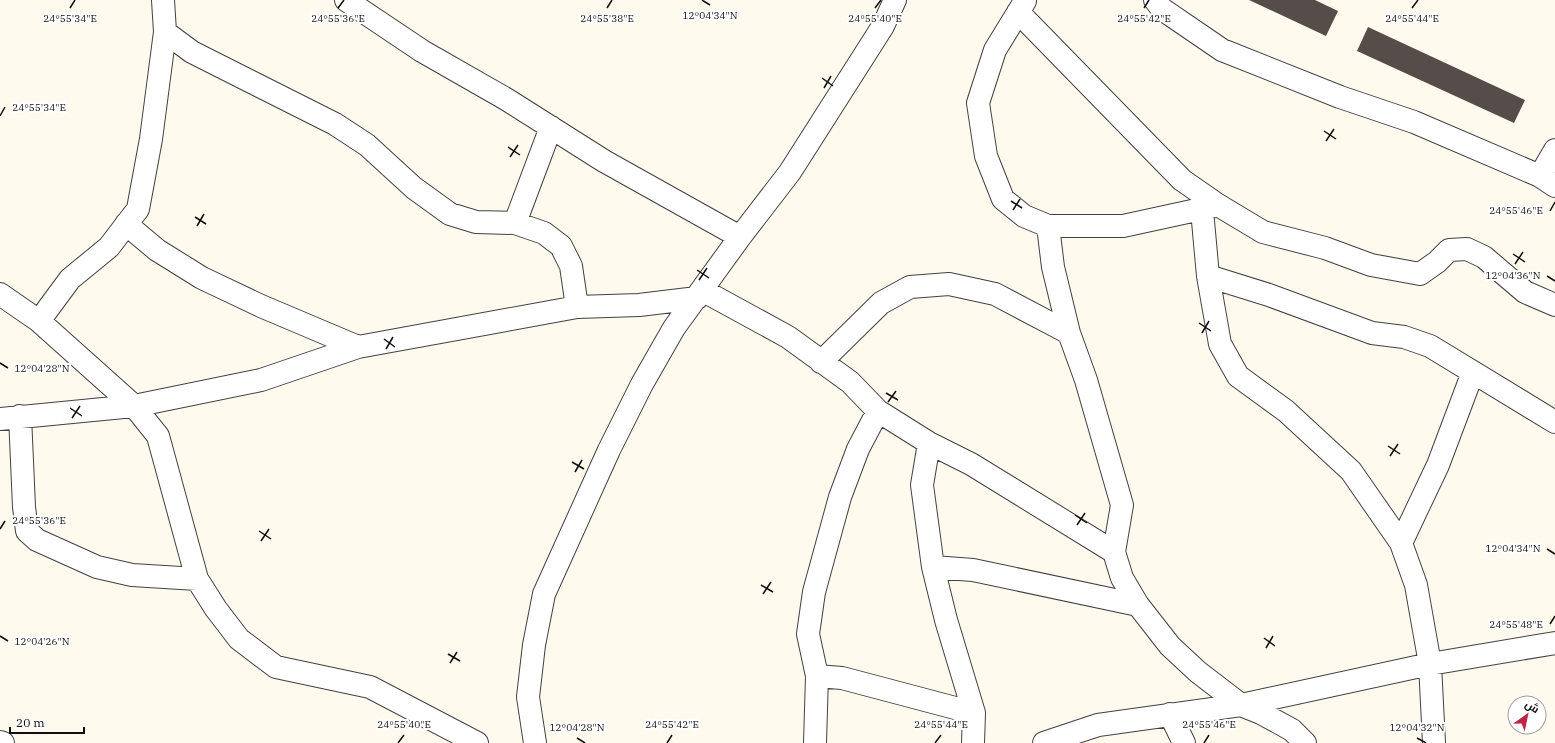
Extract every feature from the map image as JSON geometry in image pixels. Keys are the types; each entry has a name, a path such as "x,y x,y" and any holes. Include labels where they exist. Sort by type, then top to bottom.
{"street":[{"path":"39,321 70,279 109,246 138,210 151,139 165,32 163,0"},
{"path":"346,0 422,52 506,98 604,161 740,236"},
{"path":"535,743 528,697 534,645 544,594 609,450 642,384 674,328 740,236 790,172 883,26 894,0"},
{"path":"1155,0 1162,9 1222,50 1340,97 1414,122 1547,181 1555,150"},
{"path":"1210,208 1123,226 1048,226 1024,216 1003,199 986,156 978,103 995,50 1022,6 1182,180 1210,208 1263,232 1325,248 1371,265 1420,274 1437,262 1449,250 1467,249 1499,268 1525,292 1555,305"},
{"path":"165,32 192,52 335,124 367,145 414,188 450,214 476,222 515,223 544,233 561,246 571,266 577,307"},
{"path":"515,223 551,127"},
{"path":"1210,208 1208,276 1220,344 1238,376 1286,412 1352,471 1401,543 1416,584 1430,664 1434,743"},
{"path":"126,224 157,250 202,278 261,306 358,347"},
{"path":"1048,226 1053,267 1069,333 1093,402 1122,505 1114,552 1122,578 1138,605 1170,646 1198,672 1241,705 1261,713 1292,730 1305,743"},
{"path":"1208,276 1269,295 1372,332 1404,338 1430,346 1555,422"},
{"path":"821,362 881,303 910,287 949,284 995,294 1069,333"},
{"path":"0,294 39,321 134,406 158,436 197,579 216,609 239,639 276,667 370,687 477,743"},
{"path":"197,579 132,575 96,567 37,540 27,531 10,418 134,406 261,380 358,347 577,307 639,305 699,294 788,337 850,382 878,411 929,443 971,464 1114,552"},
{"path":"1401,543 1438,465 1473,372"},
{"path":"814,743 817,676 808,634 814,592 840,497 858,449 878,411"},
{"path":"929,443 922,485 933,567 946,620 974,713 973,743"},
{"path":"933,567 973,570 1138,605"},
{"path":"1044,743 1098,725 1241,705 1430,664 1555,643"},
{"path":"817,676 842,678 974,713"},
{"path":"1170,714 1184,743"}],"building":[{"path":"1249,0 1315,0 1338,11 1326,36"},
{"path":"1368,27 1525,100 1514,123 1357,51"}]}
